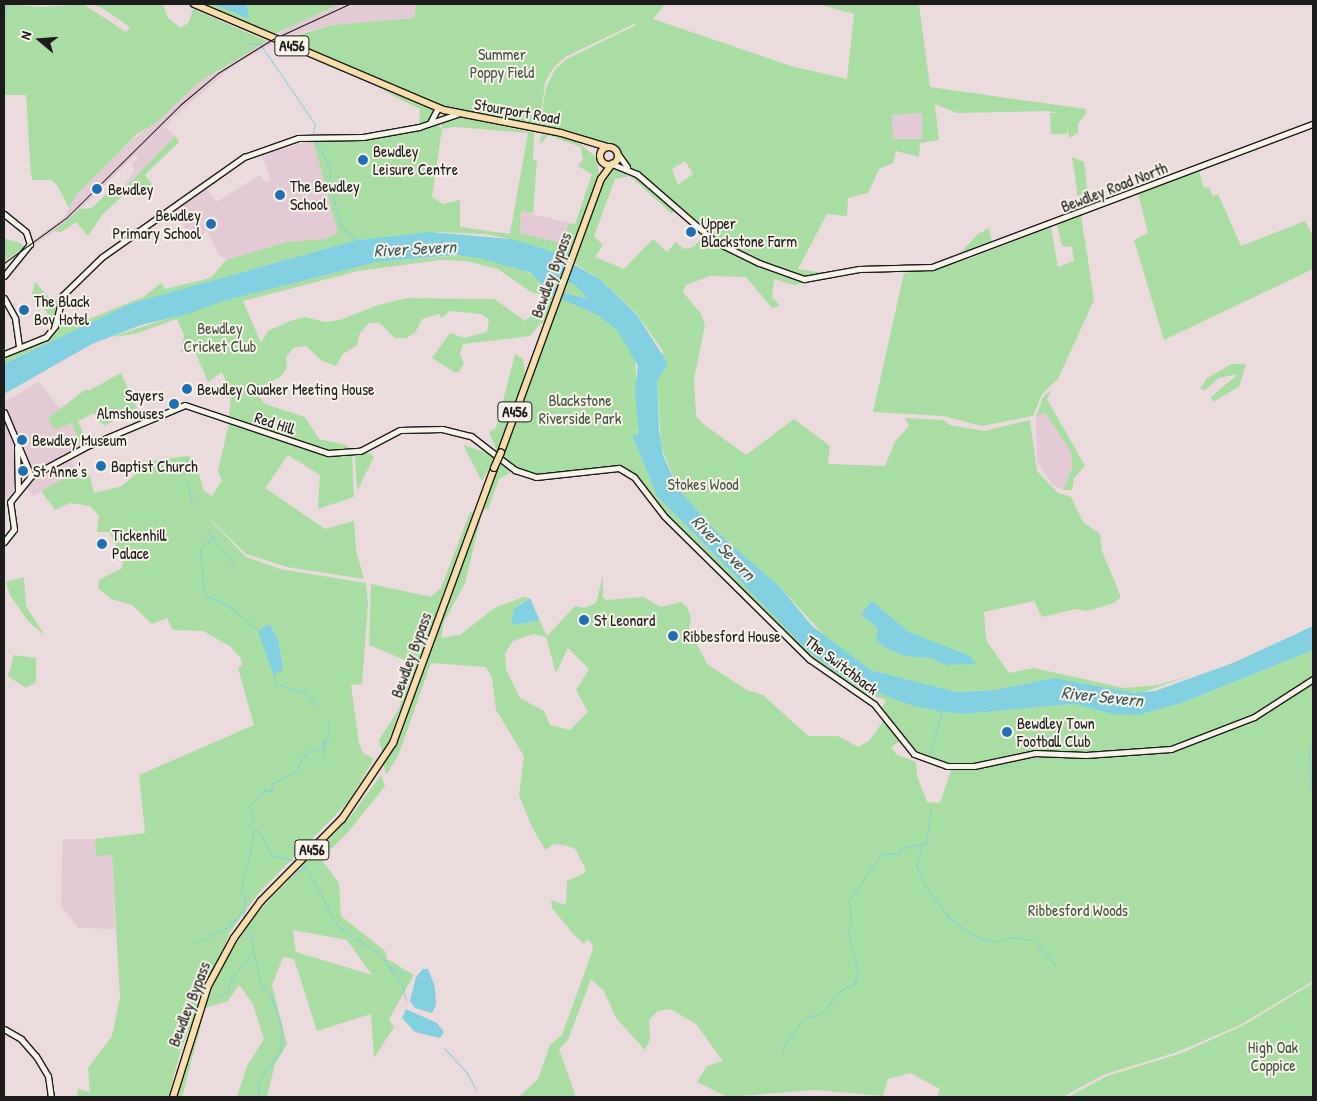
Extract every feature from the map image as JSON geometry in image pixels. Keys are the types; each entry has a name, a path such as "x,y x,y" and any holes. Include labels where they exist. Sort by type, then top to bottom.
{"highway":[{"name":"A456","path":"194,4 441,109"},
{"name":"Stourport Road","path":"441,109 457,114 561,133 584,142 607,147"},
{"name":"Stourport Road","path":"584,142 601,159"},
{"name":"A456","path":"607,147 617,153"},
{"path":"601,159 607,147"},
{"name":"Bewdley Bypass","path":"173,1097 198,1013 220,961 261,901 342,819 375,774 398,733 573,253 601,179 612,164 617,153"},
{"name":"A456","path":"601,159 612,164"},
{"name":"Bewdley Bypass","path":"601,159 601,179"}],"main road":[{"path":"438,120 441,109"},
{"path":"429,123 441,109"},
{"path":"4,354 19,346 35,343 50,333 64,295 102,257 241,158 298,138 363,137 429,123 457,114"},
{"name":"Bewdley Road North","path":"629,169 714,241 787,275 804,279 858,269 922,269 1313,124"},
{"path":"617,153 629,169"},
{"path":"612,164 629,169"},
{"path":"4,214 26,232 30,244 4,276"},
{"path":"4,298 15,318 19,346"},
{"name":"Red Hill","path":"31,476 154,416 182,406 328,453 353,452"},
{"path":"4,412 31,476 7,501 14,529 4,542"},
{"name":"The Switchback","path":"353,452 400,430 452,430 479,441 515,470 536,478 615,468 626,470 664,516 809,659 874,704 914,754 940,765 974,766 1035,753 1086,755 1170,749 1254,716 1313,679"},
{"path":"16,444 19,478 18,491"},
{"path":"19,478 23,485"},
{"path":"4,1029 21,1039 36,1056 48,1076 51,1097"}],"shaded area":[{"path":"340,4 416,5 414,18 333,25 287,36 234,65 174,117 166,127 175,136 173,139 118,195 135,169 131,165 138,158 136,155 67,222 18,257 16,254 65,216 76,195 110,160 199,82 289,27"},
{"path":"923,113 922,139 892,139 892,115"},
{"name":"The Bewdley School","path":"313,140 338,233 324,239 287,242 226,260 219,255 207,231 193,240 172,208 205,186 216,202 260,175 266,183 271,180 262,155"},
{"path":"521,211 569,223 562,243 520,233"},
{"path":"39,382 60,409 49,418 53,426 58,429 72,423 81,448 34,475 20,450 4,402"},
{"path":"1045,412 1071,452 1073,466 1063,490 1052,484 1037,461 1036,417"},
{"path":"4,421 13,442 17,484 8,500 4,499"},
{"path":"71,456 77,472 34,496 25,486"},
{"path":"63,839 95,839 96,856 112,854 115,929 78,928 61,905"}],"green space":[{"path":"4,4 43,7 83,4 126,32 130,27 100,7 89,4 163,4 168,18 181,28 189,22 193,9 267,41 199,82 155,124 138,133 76,195 69,208 57,185 51,180 33,180 31,176 26,95 4,95"},
{"path":"203,4 213,4 247,18 248,4 340,4 272,35"},
{"name":"Summer Poppy Field","path":"402,4 665,4 653,19 791,66 847,79 854,14 818,4 919,4 930,87 1086,109 1085,115 1078,124 1078,133 1069,138 1067,126 1067,134 1051,134 1050,113 1060,113 1047,111 957,113 935,104 939,140 920,143 919,157 896,151 893,163 879,169 868,193 848,198 847,216 827,214 798,269 824,273 804,277 777,269 711,234 630,167 614,147 542,125 470,115 439,105 300,46 303,44 300,40 284,39 333,25 414,18 416,5","holes":["634,24 636,25 565,60 554,71 546,88 540,124 545,82 554,67 565,57","922,113 922,139 893,139 892,115","685,161 693,174 678,185 672,169"]},
{"path":"378,88 432,108 434,112 429,121 414,125 419,123 420,109"},
{"path":"455,116 534,133 533,160 537,160 533,213 521,211 520,233 562,243 569,223 575,224 592,174 578,166 583,160 581,147 548,135 540,145 541,136 549,133 575,140 596,157 599,174 568,260 511,239 484,234 437,232 357,240 132,303 4,364 4,357 36,344 58,324 70,327 145,296 161,283 165,289 211,278 226,260 287,242 324,239 338,233 313,140 365,139 436,124 442,129 441,121","holes":["455,127 528,133 510,234 460,227 460,200 443,204 432,197 442,129"]},
{"path":"175,136 179,142 145,175 152,184 143,191 136,183 102,215 88,236 76,222 61,232 54,231 80,209 92,208 116,185 114,191 118,195"},
{"path":"1072,157 1084,162 1087,190 1078,197"},
{"name":"Stokes Wood","path":"613,166 638,177 675,211 671,213 630,176 615,179 594,236 603,245 595,257 624,269 653,239 667,252 676,242 684,249 694,247 703,236 779,275 803,281 826,278 794,285 774,279 772,297 780,306 772,308 746,277 710,276 686,285 683,292 701,314 705,325 694,379 696,416 702,423 746,455 794,419 830,446 828,464 885,466 895,442 909,426 905,418 943,420 950,425 984,431 1030,420 1037,471 1058,493 1071,497 1083,522 1100,534 1102,551 1121,597 1114,603 1087,611 1076,609 1042,617 1034,601 984,612 986,640 1009,673 1034,668 1124,688 1158,685 1192,675 1141,693 1103,690 1054,678 995,690 957,692 871,670 831,643 780,587 718,533 678,489 661,446 657,380 663,351 637,314 601,280 573,262 603,178","holes":["872,601 909,632 978,663 946,665 930,658 904,656 884,647 876,640 878,628 861,614"]},
{"path":"1199,171 1204,188 1208,187 1213,196 1218,194 1241,246 1305,221 1313,236 1313,269 1164,340 1134,240 1148,233 1138,193"},
{"path":"1081,215 1094,300 1058,379 1042,394 1033,416 982,426 943,416 873,412 904,273 936,269 974,257 1051,227 1058,267 1074,261 1072,247 1062,246 1057,225"},
{"path":"989,228 992,243 959,254 978,234"},
{"path":"4,238 22,244 25,248 4,261"},
{"name":"Bewdley Cricket Club","path":"465,255 508,264 538,277 554,296 545,325 541,323 530,336 463,344 460,354 464,363 459,372 454,372 432,358 450,333 465,338 487,332 489,319 481,314 449,311 442,318 439,314 422,319 415,333 406,338 395,338 380,323 369,323 360,333 357,345 343,354 336,366 322,361 306,346 293,348 286,357 287,368 281,377 259,387 258,396 265,404 305,417 319,439 346,445 351,451 329,452 229,419 231,394 222,372 208,382 196,354 181,352 184,335 177,319 134,334 111,337 223,301 377,262","holes":["441,260 466,261 498,269 531,292 543,295 543,304 525,321 494,299 408,298 378,305 340,320 325,322 305,317 290,321 268,331 261,343 243,301 358,271"]},
{"path":"553,276 575,285 588,299 565,293 554,285"},
{"path":"35,282 52,301 60,297 56,318 48,314 32,295"},
{"name":"Ribbesford Woods","path":"560,298 597,315 618,331 635,356 639,435 632,435 657,496 809,652 851,682 909,705 942,712 964,714 1074,704 1138,715 1182,703 1313,650 1313,981 1240,1025 1180,1051 1103,1075 1063,1097 937,1097 940,1089 910,1073 888,1079 883,1096 816,1090 727,1097 697,1082 707,1066 723,1061 696,1024 670,1009 658,1011 649,1020 650,1040 645,1050 616,1018 604,991 591,979 568,1040 559,1049 576,1097 519,1097 538,1079 550,1045 562,1035 592,952 593,945 587,939 584,944 574,935 552,908 551,900 566,905 567,881 585,873 585,868 575,849 554,844 545,850 531,825 519,795 524,756 496,710 492,678 486,667 431,663 398,756 386,775 384,765 411,704 482,512 465,583 444,622 441,638 460,635 496,607 524,597 529,598 514,609 511,625 540,621 547,636 575,606 584,608 596,603 603,576 603,598 607,600 643,597 661,607 681,602 686,606 691,617 689,629 707,664 747,690 763,695 808,736 838,736 858,747 869,741 884,720 901,741 891,747 896,754 916,762 917,776 927,802 940,803 951,770 917,756 877,704 882,708 886,700 864,693 811,658 667,517 632,472 617,466 549,476 532,475 502,458","holes":["533,634 546,637 556,673 568,648 589,669 576,690 588,712 570,730 550,725 544,711 520,698 506,669 505,653 513,641"]},
{"path":"515,354 523,359 525,374 497,452 489,432 496,428"},
{"path":"1232,364 1246,364 1239,387 1213,402 1211,397 1238,374 1219,378 1205,390 1200,389 1207,378"},
{"path":"121,373 137,408 104,426 94,413 78,421 88,445 81,448 72,423 57,429 52,426 48,418 86,389 88,391"},
{"path":"1052,390 1047,399 1085,466 1074,478 1072,490 1063,490 1073,466 1071,452 1045,412 1036,417 1043,397"},
{"path":"229,423 318,451 352,454 354,497 318,509 320,475 288,455 265,488 325,529 354,521 356,550 364,579 287,567 246,554 199,509 246,557 280,569 366,583 368,603 362,684 351,685 359,743 363,753 374,759 347,803 257,895 230,932 182,1046 168,1097 77,1097 78,1089 90,1092 88,1068 112,1036 120,997 112,855 96,856 95,839 145,833 139,775 254,725 238,668 242,665 241,659 230,646 203,631 173,630 167,618 152,624 132,605 111,599 98,588 99,580 122,568 123,559 109,532 97,532 99,516 90,506 70,503 55,510 41,491 77,472 80,479 90,476 94,493 122,486 151,461 187,456 194,459 204,491 212,496 222,480 218,471","holes":["271,626 279,642 283,669 273,673 264,647"]},
{"path":"464,445 495,456 482,481 465,449"},
{"path":"366,450 374,457 357,491 355,455"},
{"path":"501,462 513,471 499,479 488,509 483,509"},
{"path":"470,512 473,513 383,756 379,740 400,707 407,661 369,645 371,584 431,597 441,588"},
{"path":"24,577 26,606 45,636 28,621 10,595 6,582"},
{"path":"14,655 36,658 36,682 26,688 8,676"},
{"path":"381,775 385,786 349,831 321,859 339,883 341,916 385,951 387,959 414,975 389,1019 394,1027 374,1058 371,1014 317,1031 294,959 283,957 272,985 287,1044 275,1064 267,1097 237,1097 247,1066 264,1039 253,1004 239,985 228,1001 205,1008 221,966 258,912 350,817","holes":["293,930 347,940 372,975 296,952"]},
{"name":"High Oak Coppice","path":"1313,983 1313,1097 1068,1097 1107,1076 1182,1053 1244,1025"},
{"path":"204,1013 182,1097 176,1097 201,1015"}],"water":[{"path":"213,4 247,4 249,18 247,18"},
{"name":"River Severn","path":"431,232 511,239 551,251 601,280 637,315 668,364 657,380 659,431 663,455 678,489 718,533 780,587 812,626 871,670 957,692 995,690 1054,678 1135,693 1155,691 1233,663 1313,626 1313,650 1182,703 1138,715 1113,714 1074,704 964,714 942,712 909,705 851,682 809,652 657,496 632,435 639,435 635,391 638,366 618,331 597,315 553,295 531,273 479,258 456,255 377,262 223,301 191,313 141,325 92,344 4,394 4,364 132,303 357,240","holes":["553,277 575,285 588,299 565,293 554,285"]},
{"path":"530,598 540,621 511,625 514,609"},
{"path":"872,601 909,632 970,656 977,664 946,665 930,658 904,656 884,647 876,640 878,628 861,614"},
{"path":"267,625 271,626 279,642 283,669 274,676 258,632"},
{"path":"423,969 428,969 435,987 436,1005 432,1013 415,1008 410,1001 416,977"},
{"path":"406,1009 437,1023 444,1032 440,1038 415,1032 402,1018"}],"waterway":[{"path":"4,21 7,4"},
{"path":"239,39 241,34"},
{"path":"245,43 260,44 315,124 313,133"},
{"path":"315,142 330,166 329,180 341,227 357,240"},
{"path":"184,473 187,458"},
{"path":"187,482 192,502"},
{"path":"206,529 235,566"},
{"path":"214,536 200,549 204,595 227,605 259,631"},
{"path":"273,675 276,684 304,692 318,707"},
{"path":"929,754 942,712"},
{"path":"243,919 245,899 241,889 253,838 253,830 249,826 254,819 249,806 264,790 271,791 272,784 295,771 307,752 323,748 322,742 329,736 329,718"},
{"path":"318,762 324,755 325,741"},
{"path":"1313,745 1309,749 1310,786 1313,789"},
{"path":"903,848 926,843 931,808"},
{"path":"254,830 260,833 271,855 295,861 285,870"},
{"path":"923,844 916,866 925,885 950,919 974,936 992,942 1012,937 1033,940 1056,966"},
{"path":"781,1051 799,1024 809,1015 814,1017 822,1012 842,989 854,984 858,973 847,927 851,925 849,900 881,854 900,853 902,849"},
{"path":"293,877 305,866 338,926 350,934"},
{"path":"193,944 228,927 242,912"},
{"path":"249,932 261,985 270,993 281,1025 281,1050 260,1079 257,1086 260,1097"},
{"path":"355,938 379,953 402,985 406,1000"},
{"path":"218,997 227,992 231,979 252,952"},
{"path":"388,966 404,974"},
{"path":"444,1048 467,1073 476,1090"}],"railway":[{"path":"4,263 67,217 180,105 218,73 271,40 349,4"}],"place":[{"name":"Bewdley Leisure Centre","path":"363,160"},
{"name":"Bewdley","path":"97,189"},
{"name":"The Bewdley School","path":"280,195"},
{"name":"Bewdley Primary School","path":"211,224"},
{"name":"Upper Blackstone Farm","path":"691,232"},
{"name":"The Black Boy Hotel","path":"24,310"},
{"name":"Bewdley Quaker Meeting House","path":"187,389"},
{"name":"Sayers Almshouses","path":"174,404"},
{"name":"Bewdley Museum","path":"22,440"},
{"name":"Baptist Church","path":"101,466"},
{"name":"St Anne's","path":"23,471"},
{"name":"Tickenhill Palace","path":"102,544"},
{"name":"St Leonard","path":"584,620"},
{"name":"Ribbesford House","path":"673,636"},
{"name":"Bewdley Town Football Club","path":"1007,732"}],"park label":[{"name":"Blackstone Riverside Park","path":"580,409"}]}
